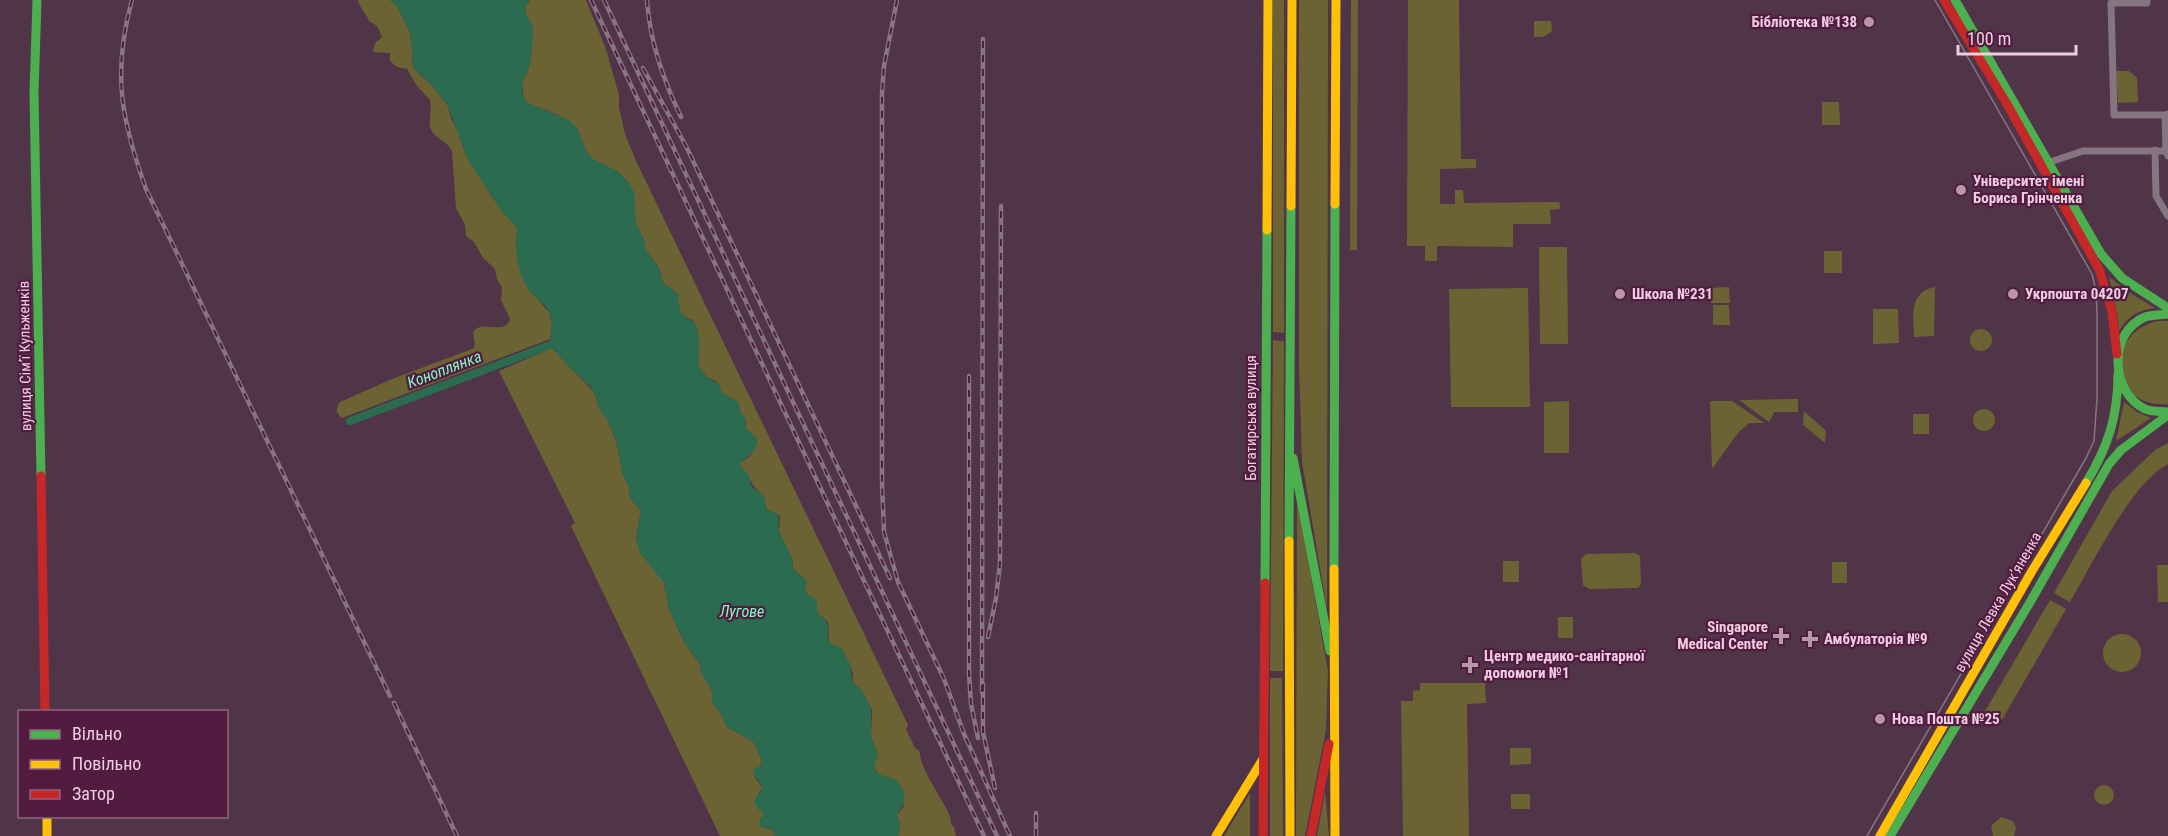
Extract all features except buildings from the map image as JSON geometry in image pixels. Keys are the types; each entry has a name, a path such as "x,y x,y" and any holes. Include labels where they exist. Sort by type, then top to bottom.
{"main road":[{"name":"вулиця Сімʼї Кульженків","path":"37,0 34,93 45,710"},
{"name":"Богатирська вулиця","path":"1263,836 1268,0"},
{"path":"1290,836 1292,0"},
{"path":"1335,836 1336,0"},
{"name":"вулиця Левка Лукʼяненка","path":"1880,836 2032,571 2100,459 2113,426 2118,391 2115,324 2110,298 2099,270 2007,104 1944,0"},
{"path":"1955,0 2102,254 2110,265 2137,289 2168,309"},
{"path":"2117,354 2121,340 2132,325 2149,315 2168,314"},
{"path":"2118,374 2124,391 2134,403 2148,411 2168,414"},
{"name":"вулиця Левка Лукʼяненка","path":"1890,836 2029,604 2109,464 2121,450 2168,414"},
{"path":"1291,449 1334,674"},
{"path":"1311,836 1334,724"},
{"path":"1216,836 1263,759"},
{"path":"47,818 47,836"}],"street":[{"path":"2050,162 2083,151 2155,150 2167,153 2166,115 2114,116 2111,3 2147,3 2147,0"},
{"path":"2155,150 2156,196 2168,216"}],"shaded area":[{"path":"358,0 390,0 397,6 410,33 412,62 419,74 432,85 448,106 463,148 492,197 517,228 516,245 532,293 549,312 552,324 550,339 342,418 337,410 340,402 392,379 472,349 475,346 473,332 478,328 503,327 510,319 501,300 502,288 495,269 483,258 474,242 466,236 465,225 456,208 452,151 431,130 430,100 417,86 407,69 397,67 390,61 390,53 373,52 375,43 382,37 377,26 369,21"},
{"path":"530,0 586,0 606,49 619,95 619,108 625,134 636,161 908,725 906,729 915,748 920,752 925,770 947,810 956,836 898,836 900,824 897,815 904,806 874,768 878,755 871,736 872,710 861,690 853,683 853,673 844,653 829,642 828,622 818,614 805,592 806,580 793,569 793,562 779,531 780,516 767,510 763,495 740,466 740,463 750,456 757,443 746,429 746,421 740,413 739,403 722,393 716,381 707,377 698,366 697,329 692,320 680,312 677,293 663,283 659,268 645,249 644,240 636,224 629,183 617,171 593,160 586,151 577,128 556,114 527,103 524,99 522,83 529,68 533,28 526,17 525,7"},
{"path":"1273,0 1284,0 1284,333 1273,332"},
{"path":"1299,0 1328,0 1327,609 1302,462 1299,366"},
{"path":"1351,0 1358,0 1357,250 1350,250"},
{"path":"1408,0 1459,0 1461,159 1476,159 1476,168 1440,169 1440,204 1455,204 1455,190 1463,190 1464,203 1559,202 1561,209 1550,210 1551,224 1513,224 1513,247 1437,246 1437,261 1425,261 1425,246 1407,246"},
{"path":"1534,21 1551,21 1552,31 1543,37 1534,37"},
{"path":"2116,71 2129,71 2137,78 2138,102 2118,103"},
{"path":"1822,102 1839,102 1840,125 1822,125"},
{"path":"1539,247 1567,247 1568,344 1540,344"},
{"path":"1824,251 1842,251 1842,273 1824,273"},
{"path":"2109,277 2155,308 2134,315 2119,331"},
{"path":"1729,287 1730,303 1711,303 1710,288"},
{"path":"1935,287 1934,336 1914,337 1914,306 1921,294"},
{"path":"1528,288 1530,407 1451,407 1449,289"},
{"path":"1713,305 1729,305 1730,325 1713,325"},
{"path":"1873,309 1898,309 1899,343 1873,344"},
{"path":"2157,321 2168,321 2168,404 2150,403 2135,396 2126,384 2121,370 2121,355 2127,341 2139,329"},
{"path":"1981,329 1989,332 1992,340 1989,348 1981,351 1973,348 1970,340 1973,332"},
{"path":"1273,340 1284,343 1283,671 1270,671"},
{"path":"552,348 594,392 600,410 608,421 616,441 630,498 641,511 636,538 664,583 669,609 684,642 700,664 701,672 712,691 712,703 721,714 727,727 754,742 762,762 755,778 763,788 759,792 764,815 760,820 760,826 771,829 775,836 720,836 571,526 575,523 499,371"},
{"path":"1798,399 1798,412 1774,412 1769,422 1739,400"},
{"path":"1569,401 1569,453 1544,453 1544,402"},
{"path":"1710,401 1732,401 1764,423 1749,423 1738,433 1712,469"},
{"path":"2124,402 2137,412 2151,418 2116,441"},
{"path":"1984,409 1992,412 1995,420 1992,428 1984,431 1976,428 1973,420 1976,412"},
{"path":"1804,411 1826,431 1825,443 1803,425"},
{"path":"1913,414 1929,414 1929,434 1913,434"},
{"path":"2168,443 2168,464 2140,488 2127,506 2113,526 2070,602 2054,593 2112,491 2155,450"},
{"path":"1297,499 1328,671 1326,730 1305,836 1296,836"},
{"path":"1635,553 1640,556 1641,584 1638,588 1589,589 1583,585 1581,559 1586,554"},
{"path":"1503,561 1519,561 1519,582 1503,582"},
{"path":"1832,562 1847,562 1847,583 1832,583"},
{"path":"2157,565 2168,565 2168,602 2158,602"},
{"path":"2050,600 2066,609 2002,720 1984,713"},
{"path":"1558,617 1573,617 1573,638 1558,638"},
{"path":"2122,634 2135,640 2141,653 2135,666 2122,672 2109,666 2103,653 2109,640"},
{"path":"1270,678 1282,678 1283,836 1270,836"},
{"path":"1420,683 1485,683 1486,703 1467,704 1469,836 1403,836 1401,701 1413,701 1413,691 1420,690"},
{"path":"1510,748 1531,748 1531,764 1510,765"},
{"path":"2104,785 2111,788 2114,795 2111,802 2104,805 2097,802 2094,795 2097,788"},
{"path":"1325,791 1329,836 1317,836"},
{"path":"1250,793 1250,836 1224,836"},
{"path":"1511,794 1530,794 1530,809 1511,809"},
{"path":"2001,817 2013,821 2016,828 2014,836 1993,836 1991,826"}],"water":[{"name":"Лугове","path":"390,0 530,0 526,5 525,13 533,30 532,48 530,64 522,86 524,97 528,103 569,120 577,128 586,151 593,159 617,171 634,192 636,224 644,240 645,249 659,268 663,283 677,293 681,313 696,326 699,343 698,366 707,377 719,384 722,393 739,403 740,413 745,417 746,429 757,438 754,449 740,463 740,466 748,474 752,487 763,495 767,510 778,514 779,530 790,555 793,569 807,581 805,592 816,600 818,614 827,624 829,642 842,649 850,664 853,683 861,690 871,708 871,736 878,755 875,762 876,771 897,781 904,794 904,802 897,815 900,824 898,836 775,836 771,829 760,826 759,823 764,813 758,809 754,801 763,788 753,773 762,762 754,742 727,727 721,714 712,703 712,691 701,672 700,664 684,642 669,609 664,583 640,553 636,538 641,511 630,498 616,441 608,421 600,410 590,386 550,345 552,324 549,312 527,288 520,272 516,246 517,228 500,209 468,160 448,106 432,85 414,69 410,33 397,6"}],"waterway":[{"name":"Коноплянка","path":"350,421 550,345"}],"tram line":[{"path":"1867,836 2094,441 2097,398 2097,311 2092,274 1935,0"}],"railway":[{"path":"132,0 122,50 122,96 130,140 146,189 390,696"},
{"path":"591,0 984,836"},
{"path":"604,0 997,836"},
{"path":"647,0 658,60 681,117"},
{"path":"897,0 884,66 882,93 884,532 898,582 944,679 964,734 1010,836"},
{"path":"982,692 983,39"},
{"path":"643,68 686,146 890,578"},
{"path":"988,637 1000,564 1001,206"},
{"path":"969,376 969,674 971,704 978,738"},
{"path":"983,684 983,732 995,788"},
{"path":"394,703 457,836"},
{"path":"1036,813 1036,836"}],"traffic: fast":[{"path":"37,0 34,93 41,476"},
{"path":"1955,0 2101,254 2122,278 2168,308"},
{"path":"1334,569 1335,204"},
{"path":"1289,541 1291,206"},
{"path":"1265,583 1267,230"},
{"path":"2168,314 2145,317 2133,325 2124,336 2119,349 2118,363 2125,390 2134,401 2147,410 2168,412"},
{"path":"2086,483 2100,457 2110,431 2116,404 2118,374"},
{"path":"1890,836 2029,604 2109,464 2121,450 2168,415"},
{"path":"1293,458 1330,651"}],"traffic: slow":[{"path":"1267,230 1268,0"},
{"path":"1291,206 1292,0"},
{"path":"1335,204 1336,0"},
{"path":"1880,836 2032,571 2086,483"},
{"path":"1289,541 1290,836"},
{"path":"1334,569 1335,836"},
{"path":"1216,836 1263,759"},
{"path":"47,818 47,836"}],"traffic: jam":[{"path":"1944,0 2007,104 2099,269 2112,311 2117,354"},
{"path":"41,476 45,710"},
{"path":"1263,836 1265,583"},
{"path":"1311,836 1329,744"}],"place":[{"name":"Бібліотека №138","path":"1869,22"},
{"name":"Університет імені Бориса Грінченка","path":"1961,190"},
{"name":"Школа №231","path":"1620,294"},
{"name":"Укрпошта 04207","path":"2013,294"},
{"name":"Singapore Medical Center","path":"1781,636"},
{"name":"Амбулаторія №9","path":"1810,639"},
{"name":"Центр медико-санітарної допомоги №1","path":"1470,665"},
{"name":"Нова Пошта №25","path":"1880,719"}]}
